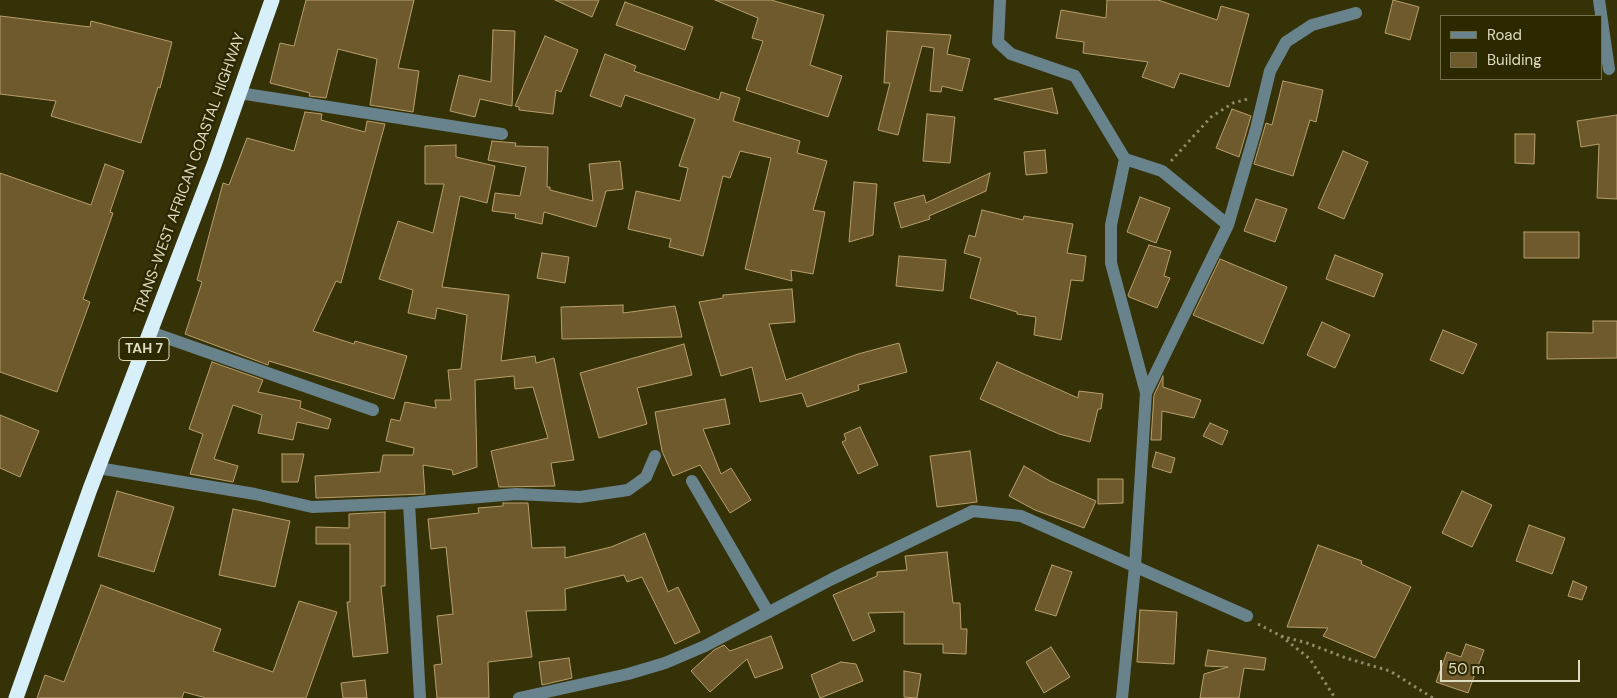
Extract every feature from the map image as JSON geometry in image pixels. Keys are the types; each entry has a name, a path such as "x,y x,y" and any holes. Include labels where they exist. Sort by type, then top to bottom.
{"highway":[{"name":"TRANS-WEST AFRICAN COASTAL HIGHWAY","path":"16,698 98,468 272,0"}],"street":[{"path":"1000,0 998,42 1011,54 1075,76 1126,159 1162,170 1228,225"},
{"path":"1599,0 1601,15"},
{"path":"1146,393 1228,225 1270,71 1286,42 1312,25 1356,13"},
{"path":"1602,21 1609,69"},
{"path":"239,93 502,134"},
{"path":"1122,698 1135,566 1146,393 1111,262 1112,225 1126,159"},
{"path":"150,332 373,410"},
{"path":"98,468 255,494 312,507 409,503 516,494 580,497 628,490 646,477 654,456"},
{"path":"692,481 768,612"},
{"path":"409,503 420,698"},
{"path":"519,698 628,674 665,663 705,646 768,612 973,511 1021,516 1247,616"}],"path":[{"path":"1162,170 1212,117 1233,103 1264,94"},
{"path":"1247,616 1281,636 1310,659 1335,698"},
{"path":"1281,636 1307,643 1346,658 1390,670 1433,698"}],"building":[{"path":"306,0 414,0 398,68 419,71 413,112 370,105 377,59 338,49 326,98 309,96 310,93 270,83 280,43 294,46"},
{"path":"555,0 599,0 592,17"},
{"path":"715,0 771,0 824,15 810,65 842,76 828,117 746,90 763,41 752,38 758,18"},
{"path":"1107,0 1158,0 1217,20 1221,6 1249,14 1229,87 1180,73 1174,88 1142,77 1148,62 1083,53 1084,42 1056,38 1061,10 1106,18"},
{"path":"1393,0 1419,7 1410,40 1385,33"},
{"path":"625,2 693,27 685,50 616,25"},
{"path":"0,16 90,27 91,21 172,42 160,88 158,87 141,143 51,116 56,101 0,94"},
{"path":"493,30 515,31 512,106 480,99 475,117 450,111 459,75 491,82"},
{"path":"887,31 951,35 947,54 970,59 962,91 942,86 941,92 930,91 934,48 922,46 898,135 878,130 890,83 884,83"},
{"path":"545,36 578,50 561,92 556,90 553,114 519,110 519,107 515,106"},
{"path":"605,54 636,66 634,71 719,100 721,92 740,98 733,121 800,141 797,153 827,161 813,210 825,212 813,274 791,270 792,281 745,269 771,158 740,151 730,178 723,176 703,256 669,247 671,239 628,229 636,191 680,201 688,168 679,166 695,119 625,95 621,107 590,96"},
{"path":"1283,81 1323,90 1316,122 1310,120 1293,176 1254,164 1266,123 1272,125"},
{"path":"1052,88 1058,114 994,99"},
{"path":"1232,109 1251,116 1239,157 1216,148"},
{"path":"305,112 322,114 321,120 365,132 367,121 385,124 341,283 336,281 313,331 354,344 355,341 407,356 394,399 269,361 268,365 185,334 202,282 197,280 223,183 229,185 247,138 294,151"},
{"path":"927,114 955,117 950,163 923,161"},
{"path":"1617,115 1617,199 1597,198 1599,144 1581,147 1577,121"},
{"path":"1515,134 1535,134 1534,164 1515,163"},
{"path":"492,141 516,143 515,146 548,147 547,187 550,187 550,190 593,201 589,164 620,161 623,189 606,191 596,227 544,212 542,224 515,218 516,214 492,211 495,193 520,196 526,167 488,160"},
{"path":"456,145 456,157 495,166 487,203 460,196 442,287 509,295 501,361 535,356 536,363 554,358 574,460 551,463 555,486 499,487 491,451 548,438 533,387 515,389 514,376 475,380 477,467 453,475 452,470 423,465 425,494 316,498 315,476 380,472 383,455 413,455 414,448 386,441 391,419 400,421 405,402 436,408 435,400 451,400 448,370 461,369 467,315 437,308 435,319 408,313 413,290 379,279 398,221 433,233 444,184 425,184 425,146"},
{"path":"1045,150 1047,173 1026,175 1024,152"},
{"path":"1343,151 1368,162 1344,219 1318,208"},
{"path":"105,164 124,171 110,212 113,213 83,299 90,302 57,392 0,372 0,173 91,205"},
{"path":"990,173 986,191 929,216 930,219 901,228 894,203 924,195 926,203"},
{"path":"854,182 877,184 873,235 849,242"},
{"path":"1140,197 1170,208 1156,243 1127,232"},
{"path":"1256,199 1287,209 1275,242 1244,231"},
{"path":"982,210 1023,220 1024,216 1073,224 1067,253 1086,256 1083,281 1071,280 1061,340 1034,335 1036,317 1017,314 1017,312 970,298 981,258 964,253 969,235 975,237"},
{"path":"1524,232 1579,232 1579,258 1524,258"},
{"path":"1149,245 1171,251 1164,276 1170,278 1157,308 1128,295"},
{"path":"542,253 569,257 565,283 537,278"},
{"path":"1335,255 1383,274 1374,297 1326,279"},
{"path":"899,256 946,260 943,291 896,286"},
{"path":"1220,259 1287,287 1263,344 1193,315"},
{"path":"792,289 795,322 769,324 786,380 858,354 899,343 907,372 858,385 859,390 807,407 802,393 760,402 752,367 721,376 699,302 723,298 723,295"},
{"path":"623,305 623,313 675,306 682,337 562,339 561,307"},
{"path":"1593,321 1617,321 1617,358 1547,359 1547,332 1593,333"},
{"path":"1322,322 1350,335 1335,368 1307,355"},
{"path":"1443,330 1477,344 1463,374 1430,360"},
{"path":"684,344 692,375 637,388 647,424 599,438 580,373"},
{"path":"212,362 263,380 258,392 301,401 300,408 331,419 328,429 297,422 293,440 258,433 262,415 233,405 214,459 238,466 233,482 190,474 203,434 189,429"},
{"path":"997,362 1078,398 1079,391 1103,394 1101,409 1098,409 1090,442 1059,434 980,399"},
{"path":"1163,376 1163,387 1201,400 1194,418 1162,411 1161,440 1151,440 1154,395"},
{"path":"725,399 730,424 703,429 721,474 731,468 751,500 730,513 700,465 673,476 662,451 655,412"},
{"path":"0,415 39,431 20,477 0,468"},
{"path":"1210,423 1228,431 1222,445 1203,436"},
{"path":"860,427 878,465 858,474 842,442 846,440 844,434"},
{"path":"970,451 977,502 937,507 930,456"},
{"path":"1156,452 1175,458 1171,473 1152,467"},
{"path":"282,454 304,454 298,482 282,482"},
{"path":"1024,466 1050,481 1096,501 1084,528 1035,510 1009,496"},
{"path":"1098,479 1123,479 1123,503 1098,504"},
{"path":"117,491 174,507 154,572 98,556"},
{"path":"1462,491 1492,505 1472,547 1442,533"},
{"path":"503,503 528,503 532,548 565,547 565,558 611,547 645,533 668,592 678,587 700,632 675,644 642,577 627,582 624,575 565,589 566,610 526,611 532,657 488,662 489,698 437,698 434,665 442,664 437,616 453,614 446,547 431,549 428,519 479,513 478,508 503,506"},
{"path":"233,509 290,521 275,587 219,575"},
{"path":"385,512 385,586 381,586 388,653 353,657 347,602 350,602 350,544 316,544 316,527 349,528 349,514"},
{"path":"1529,525 1565,538 1552,574 1516,561"},
{"path":"1318,545 1362,561 1361,564 1411,587 1375,658 1323,636 1328,628 1287,627"},
{"path":"947,552 953,603 960,603 961,629 967,629 966,654 943,653 943,644 904,644 904,612 868,613 875,631 853,641 833,595 877,576 877,572 907,570 905,556"},
{"path":"1052,565 1072,572 1056,616 1035,610"},
{"path":"1573,581 1587,587 1582,600 1568,596"},
{"path":"101,585 221,629 213,651 273,672 299,601 337,612 306,698 206,698 184,692 182,698 37,698 45,675 64,682"},
{"path":"1140,610 1177,612 1174,664 1137,662"},
{"path":"771,636 783,668 755,678 747,659 710,692 691,671 714,650 724,645 730,651"},
{"path":"1466,644 1484,650 1468,693 1436,682 1447,652 1461,657"},
{"path":"1051,647 1070,677 1044,693 1026,662"},
{"path":"1208,650 1266,658 1264,670 1244,668 1239,698 1200,698 1204,674 1228,667 1205,666"},
{"path":"569,658 572,678 542,685 539,662"},
{"path":"841,662 856,664 863,681 820,698 811,675"},
{"path":"904,671 921,674 917,698 904,697"},
{"path":"365,680 367,698 343,698 341,683"}]}
